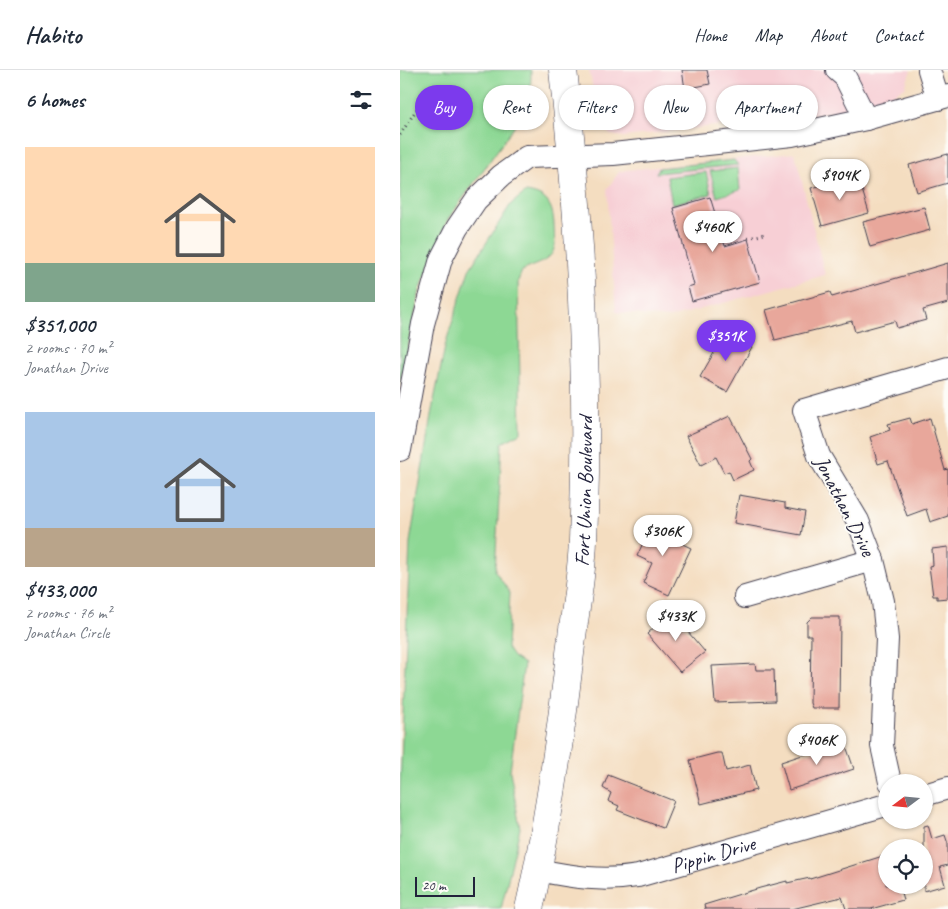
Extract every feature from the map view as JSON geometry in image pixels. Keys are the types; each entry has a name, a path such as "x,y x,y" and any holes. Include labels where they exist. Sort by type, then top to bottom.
{"main road":[{"name":"Fort Union Boulevard","path":"529,909 538,870 564,712 583,542 585,358 573,154 563,70"}],"street":[{"path":"837,70 845,77 866,119"},
{"path":"400,450 430,292 441,259 457,228 476,200 500,176 528,157 613,154 792,135 866,119 943,97 929,70"},
{"name":"Jonathan Drive","path":"888,774 882,746 887,639 883,601 873,560 858,521 819,456 804,410 948,368"},
{"path":"746,597 873,560"},
{"path":"933,792 948,788"},
{"name":"Pippin Drive","path":"538,870 593,880 613,881 638,876 878,807"}],"path":[{"path":"400,134 415,112"},
{"path":"748,238 765,234"}],"shaded area":[{"path":"589,70 911,70 905,87 894,94 830,112 818,113 818,85 716,85 716,126 706,127 706,85 644,85 644,130 682,130 624,137 611,135 604,130 634,130 634,85 592,85"},
{"path":"795,153 825,275 669,318 616,312 607,189 619,172"}],"green space":[{"path":"400,70 531,70 531,85 483,85 483,130 512,130 448,219 420,290 400,384"},
{"path":"734,160 738,165 656,173 659,168"},
{"path":"738,168 740,190 717,197 710,171"},
{"path":"706,172 711,194 672,204 667,177"},
{"path":"526,192 544,198 549,204 552,210 555,245 547,259 522,271 518,281 521,433 502,443 495,571 510,593 507,648 513,657 524,664 510,771 520,828 501,909 400,909 400,789 410,542 432,410 446,342 469,270 511,204"}],"building":[{"path":"682,70 707,70 710,84 684,85"},
{"path":"948,154 948,183 917,192 909,165"},
{"path":"858,176 869,213 822,226 811,188"},
{"path":"710,197 725,246 748,239 760,282 692,301 688,287 694,285 673,208"},
{"path":"924,207 930,230 870,247 863,222"},
{"path":"948,263 948,303 923,310 926,320 897,328 895,321 855,332 852,321 775,340 766,310 830,292 832,297"},
{"path":"726,332 752,347 727,392 700,377"},
{"path":"730,416 752,459 750,461 754,470 733,480 729,471 724,473 716,457 701,465 686,436"},
{"path":"910,418 912,424 930,418 945,470 948,469 948,516 930,522 926,509 907,516 888,461 878,464 870,437 890,430 888,424"},
{"path":"739,495 785,503 785,508 805,512 801,535 734,523"},
{"path":"661,520 677,527 672,539 691,548 669,595 643,583 652,563 637,556 649,530 656,533"},
{"path":"948,547 948,598 937,599 937,596 933,596 929,566 933,565 932,549"},
{"path":"671,612 705,652 680,672 647,634"},
{"path":"812,617 840,617 839,708 812,708 810,703 811,635 807,635 807,622"},
{"path":"755,664 756,670 774,670 775,701 715,703 712,666"},
{"path":"839,743 845,743 854,769 789,790 781,762"},
{"path":"722,753 726,771 750,765 756,790 701,804 690,760"},
{"path":"608,775 674,801 663,828 617,810 619,806 608,801 611,793 603,788"},
{"path":"924,829 929,829 932,839 924,839"},
{"path":"945,835 948,844 948,865 940,867 945,885 933,888 932,839"},
{"path":"878,858 878,894 901,894 903,900 871,909 846,909 842,897 792,909 705,909 704,905 760,888 787,881 787,883 810,879"}]}
